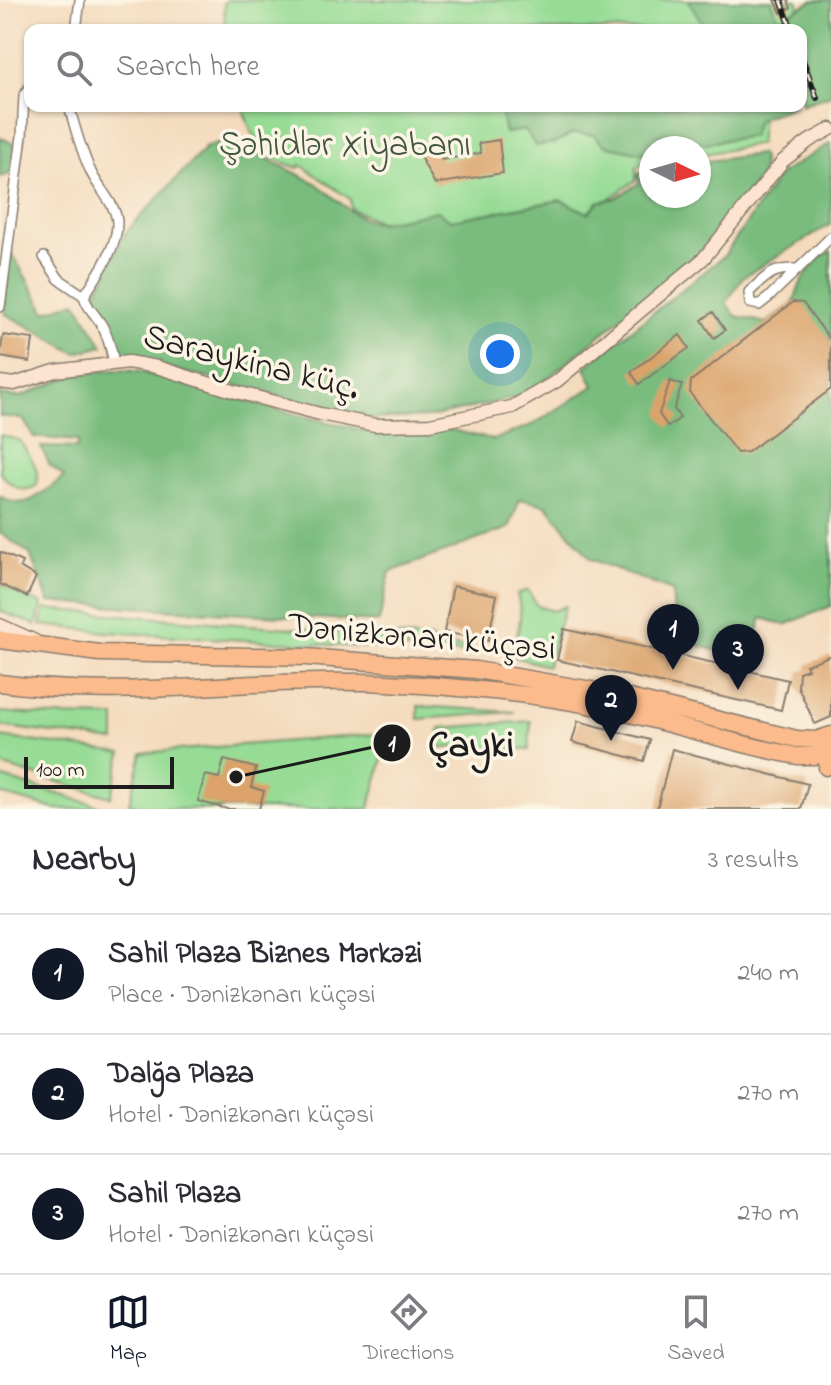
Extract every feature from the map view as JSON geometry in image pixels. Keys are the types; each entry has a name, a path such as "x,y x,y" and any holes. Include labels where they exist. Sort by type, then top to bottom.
{"highway":[{"name":"Dənizkənarı küçəsi","path":"0,640 100,653 320,658 476,670 609,693 797,739 816,740 831,735"},
{"name":"Dənizkənarı küçəsi","path":"0,683 98,691 305,682 473,689 606,708 782,753 824,757"}],"main road":[{"path":"824,757 831,735"}],"street":[{"path":"77,24 80,0"},
{"path":"0,307 22,136 24,96"},
{"path":"71,112 89,170 115,211 117,222 114,239 98,275 84,296"},
{"name":"Saraykina küç.","path":"0,382 21,383 55,371 134,362 348,421 388,425 442,423 512,407 557,381 711,252 791,153 831,129"},
{"path":"797,269 778,268 771,273 749,292 750,303 759,305 831,237"},
{"path":"44,257 59,279 84,296 88,310 100,321 114,362"},
{"path":"0,625 49,648"}],"green space":[{"path":"227,0 797,0 804,24 225,24 224,3"},
{"path":"688,0 770,0 779,19 814,0 831,0 831,95 807,102 807,24 703,24"},
{"path":"807,32 827,96 807,103"},
{"name":"Şəhidlər Xiyabanı","path":"244,112 778,112 762,117 759,144 711,153 711,136 639,136 636,180 588,213 386,225 351,209 350,199 301,165 298,168 272,158 251,131"},
{"path":"504,112 777,112 757,120 752,136 711,142 711,136 639,136 639,152 604,145 594,135 573,133 555,143 536,146 525,130 505,133 501,114"},
{"path":"0,137 16,145 10,174 0,177"},
{"path":"243,139 269,160 316,183 353,213 379,223 437,211 451,220 561,200 588,213 598,202 615,198 639,183 639,208 711,208 711,160 760,154 763,162 761,175 704,250 549,377 520,397 430,417 371,419 115,355 106,321 93,300 125,233 207,146"},
{"path":"831,143 831,224 743,277 726,303 736,316 766,323 793,303 802,280 819,258 831,251 831,606 785,625 762,618 749,661 676,638 672,591 591,559 546,505 520,499 509,528 390,572 379,622 49,602 30,554 0,533 0,496 10,501 26,502 64,477 49,464 41,447 77,448 78,441 34,437 23,419 0,416 0,395 20,397 73,375 113,370 137,371 368,431 452,430 493,440 534,424 594,386 585,367 724,256 780,174"},
{"path":"11,252 46,312 76,301 103,346 76,353 4,313"},
{"path":"0,435 19,440 35,467 37,485 21,489 0,473"},
{"path":"0,584 42,604 36,625 0,611"},
{"path":"528,590 537,606 553,611 565,606 547,666 511,656 520,618 517,594"},
{"path":"44,609 430,639 435,643 466,648 466,653 107,632 41,625"},
{"path":"418,706 515,712 418,719"},
{"path":"0,712 115,717 115,741 0,726"},
{"path":"531,721 529,750 436,747 440,728"},
{"path":"390,733 369,809 149,809 129,804 142,753"},
{"path":"0,737 122,753 111,797 0,765"},
{"path":"0,777 109,809 55,809 0,794"}],"building":[{"path":"775,0 788,0 791,8 781,13"},
{"path":"499,140 503,173 435,184 419,155 433,145 442,160 481,153 479,143"},
{"path":"793,302 803,303 831,341 831,389 748,452 737,453 690,393 691,381"},
{"path":"713,312 725,330 714,338 702,320"},
{"path":"3,335 33,339 30,362 0,357"},
{"path":"680,335 689,348 639,384 631,372"},
{"path":"670,381 682,385 674,409 680,418 668,427 659,414"},
{"path":"0,552 22,562 20,567 36,577 27,597 0,584"},
{"path":"453,586 497,595 488,641 444,632"},
{"path":"564,629 788,680 781,710 557,660"},
{"path":"831,655 831,717 815,724 798,687 799,672 808,669 806,665"},
{"path":"578,721 650,740 644,761 572,742"},
{"path":"672,749 808,784 801,809 657,809"},
{"path":"224,760 256,768 251,787 264,791 259,809 227,809 198,801 205,775 219,778"}],"railway":[{"path":"781,0 790,24"},
{"path":"807,71 817,98"}],"place":[{"name":"Sahil Plaza Biznes Mərkəzi","path":"673,670"},
{"name":"Sahil Plaza","path":"738,690"},
{"name":"Dalğa Plaza","path":"611,741"},
{"name":"Çayki","path":"236,777"}]}
